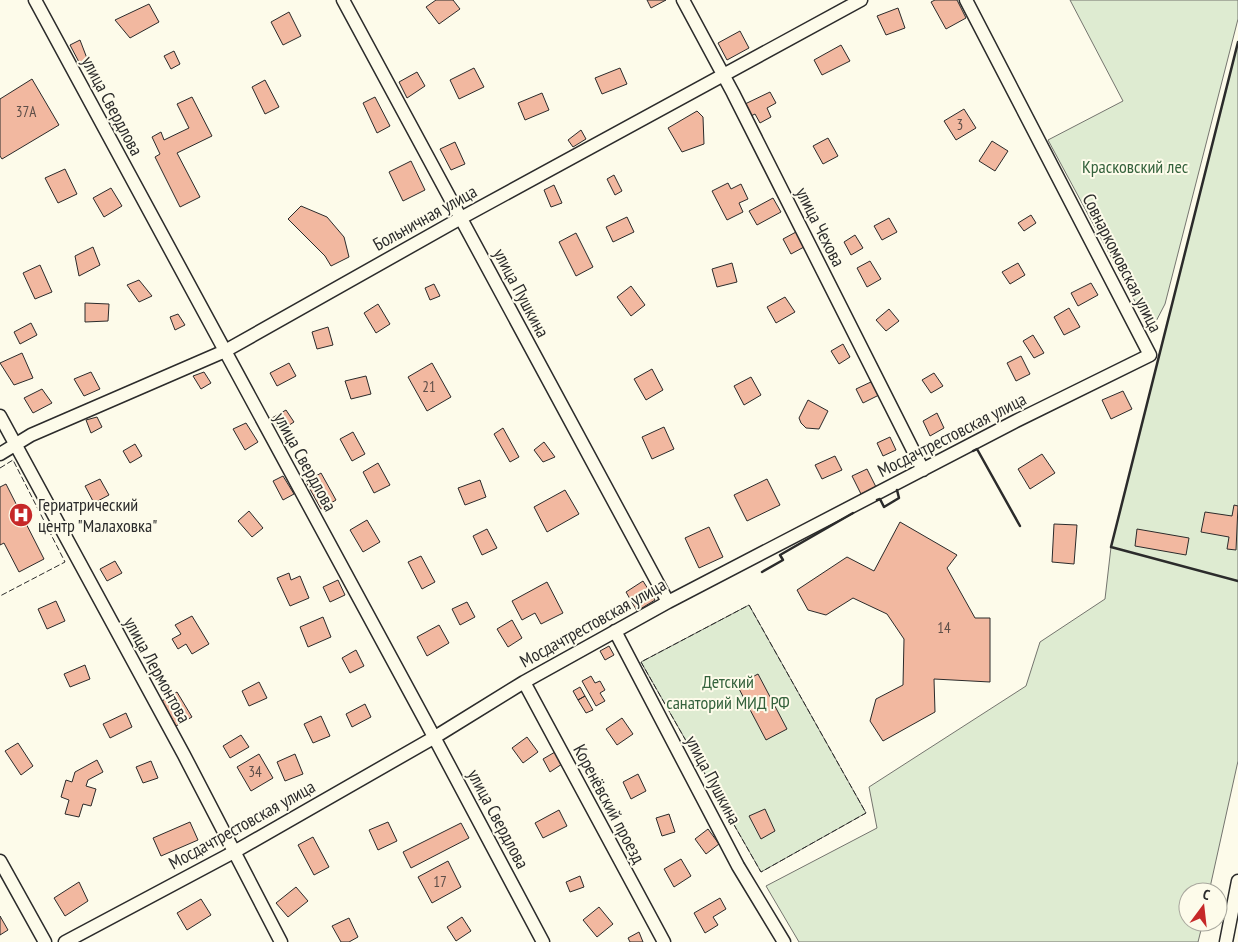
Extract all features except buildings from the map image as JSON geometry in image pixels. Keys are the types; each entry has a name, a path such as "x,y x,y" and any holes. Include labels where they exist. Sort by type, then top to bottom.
{"street":[{"name":"улица Свердлова","path":"35,0 435,738 543,942"},
{"name":"улица Пушкина","path":"343,0 668,602"},
{"name":"улица Чехова","path":"683,0 723,74 923,470"},
{"name":"Больничная улица","path":"0,454 31,435 225,351 461,218 862,0"},
{"name":"Совнаркомовская улица","path":"966,0 1150,355"},
{"name":"Мосдачтрестовская улица","path":"65,942 234,852 435,738 524,682 668,602 1150,355"},
{"name":"улица Лермонтова","path":"0,416 281,942"},
{"name":"улица Пушкина","path":"615,631 738,866 784,942"},
{"name":"Коренёвский проезд","path":"524,682 664,942"},
{"path":"0,861 45,942"},
{"path":"1226,942 1238,881"}],"green space":[{"name":"Красковский лес","path":"1070,0 1238,0 1238,19 1165,304 1151,331 1048,140 1123,101"},
{"path":"1238,42 1238,761 1211,882 1178,882 1178,932 1200,932 1198,942 799,942 766,886 877,828 869,787 1026,686 1040,642 1105,599 1111,547"},
{"name":"Детский санаторий МИД РФ","path":"749,605 866,813 761,872 641,662"}],"fence":[{"path":"0,468 13,460 65,562 0,596"},
{"path":"749,605 866,813 761,872 641,662 749,605"}],"wall":[{"path":"1238,42 1111,547 1238,581"},
{"path":"973,451 977,449 1020,526"},
{"path":"877,500 880,499 884,507 899,498 897,490"},
{"path":"762,572 783,560 780,555 853,513"}],"place":[{"name":"Гериатрический центр \"Малаховка\"","path":"21,515"}]}
